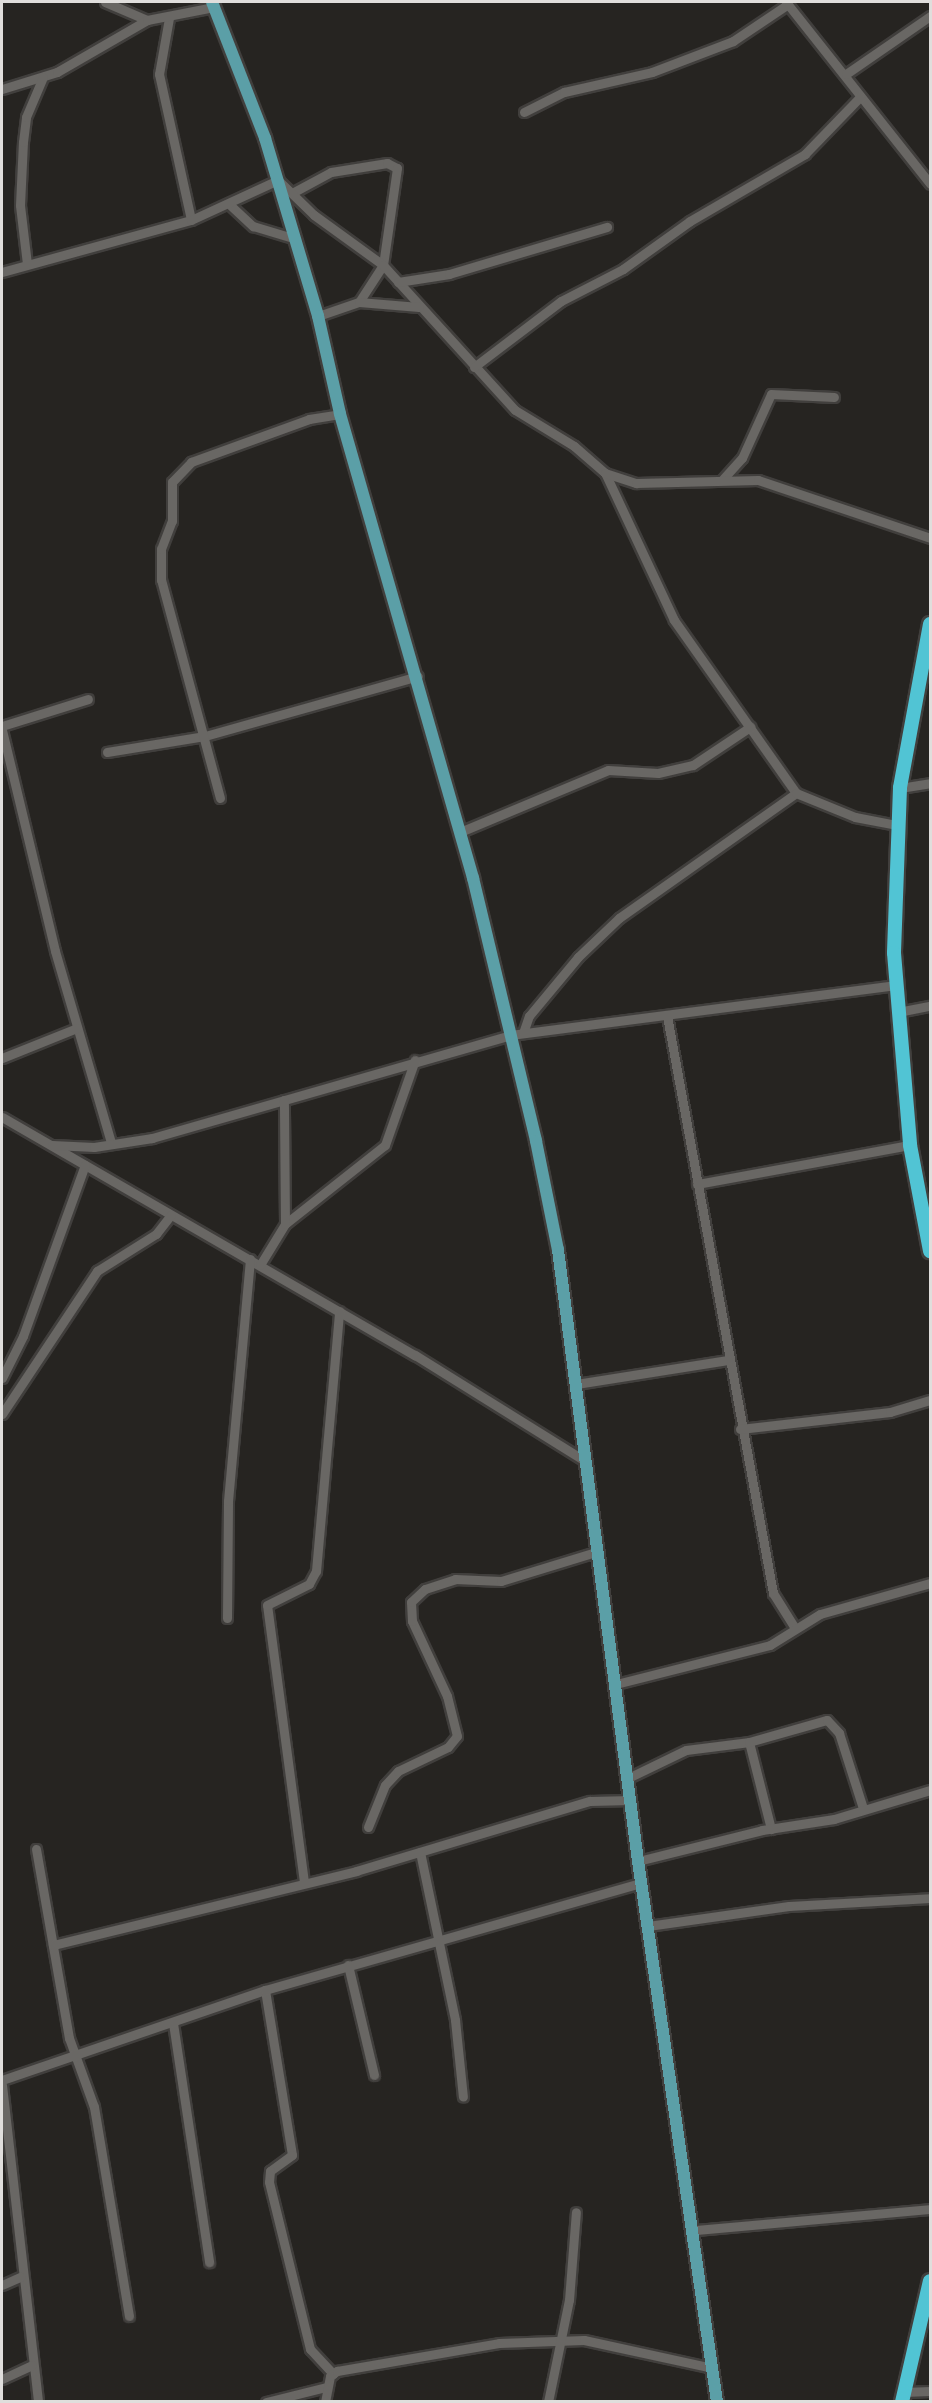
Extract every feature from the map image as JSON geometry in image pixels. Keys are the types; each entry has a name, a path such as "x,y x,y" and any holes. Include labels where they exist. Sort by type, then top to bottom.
{"highway":[{"path":"930,624 900,788 897,825 896,985 910,1145 930,1251"},
{"path":"903,2397 930,2281"}],"main road":[{"path":"213,4 278,180 296,239 318,316 340,414 418,676 517,1034 558,1250 641,1883 695,2230 717,2402"}],"street":[{"path":"105,2 147,20"},
{"path":"524,112 564,92 652,72 733,41 787,3 846,74 860,97 930,184"},
{"path":"2,89 43,77 147,20 169,18 213,4"},
{"path":"846,74 930,16"},
{"path":"169,18 159,74 191,220"},
{"path":"27,264 20,205 23,142 43,77"},
{"path":"474,367 561,301 623,269 690,221 806,154 860,97"},
{"path":"292,194 331,172 394,165 398,173 383,265 359,302"},
{"path":"2,272 191,220 278,180 292,194 383,265 515,410 574,446 605,473 636,483 722,480 779,486 930,538"},
{"path":"228,204 253,226 296,239"},
{"path":"398,282 449,274 607,227"},
{"path":"318,316 359,302 419,307"},
{"path":"722,480 742,458 771,394 834,397"},
{"path":"220,798 161,580 161,549 172,521 172,482 190,462 309,419 340,414"},
{"path":"605,473 674,620 796,793 855,817 897,825"},
{"path":"107,752 205,736 418,676"},
{"path":"88,699 2,728 77,1028 111,1142"},
{"path":"460,832 608,770 658,773 693,765 750,727"},
{"path":"900,788 930,783"},
{"path":"517,1034 578,957 619,918 796,793"},
{"path":"52,1145 152,1138 415,1060 517,1034 896,985"},
{"path":"898,1012 930,1006"},
{"path":"668,1016 740,1429 774,1593 794,1627"},
{"path":"2,1058 77,1028"},
{"path":"260,1265 285,1224 385,1145 415,1060"},
{"path":"284,1100 285,1224"},
{"path":"2,1117 339,1311 585,1461"},
{"path":"697,1184 910,1145"},
{"path":"2,1378 23,1336 85,1165"},
{"path":"2,1414 98,1271 156,1234 171,1215"},
{"path":"227,1618 228,1501 250,1259"},
{"path":"304,1882 267,1605 309,1584 316,1571 339,1311"},
{"path":"576,1384 728,1360"},
{"path":"740,1429 890,1412 930,1400"},
{"path":"369,1827 386,1785 398,1771 448,1747 457,1736 447,1696 412,1621 411,1602 425,1589 455,1579 501,1581 596,1552"},
{"path":"616,1684 770,1645 794,1627 820,1614 930,1583"},
{"path":"628,1778 686,1750 749,1742 832,1721 863,1808"},
{"path":"749,1742 771,1829"},
{"path":"638,1860 771,1829 834,1819 863,1808 930,1790"},
{"path":"53,1945 420,1852 590,1801 631,1800"},
{"path":"36,1850 76,2058 94,2107 129,2316"},
{"path":"420,1852 435,1941 455,2020 463,2097"},
{"path":"2,2080 76,2058 265,1990 641,1883"},
{"path":"648,1926 789,1906 930,1898"},
{"path":"348,1965 374,2075"},
{"path":"265,1990 292,2155 270,2171 269,2182 310,2349 333,2374"},
{"path":"172,2023 209,2262"},
{"path":"2,2085 5,2181 38,2402"},
{"path":"695,2230 930,2209"},
{"path":"548,2402 558,2338 569,2300 576,2212"},
{"path":"2,2284 20,2277"},
{"path":"333,2374 480,2345 558,2338 712,2368"},
{"path":"2,2379 32,2366"},
{"path":"325,2402 326,2387 333,2374"},
{"path":"266,2402 326,2387"},
{"path":"903,2397 930,2391"}]}
